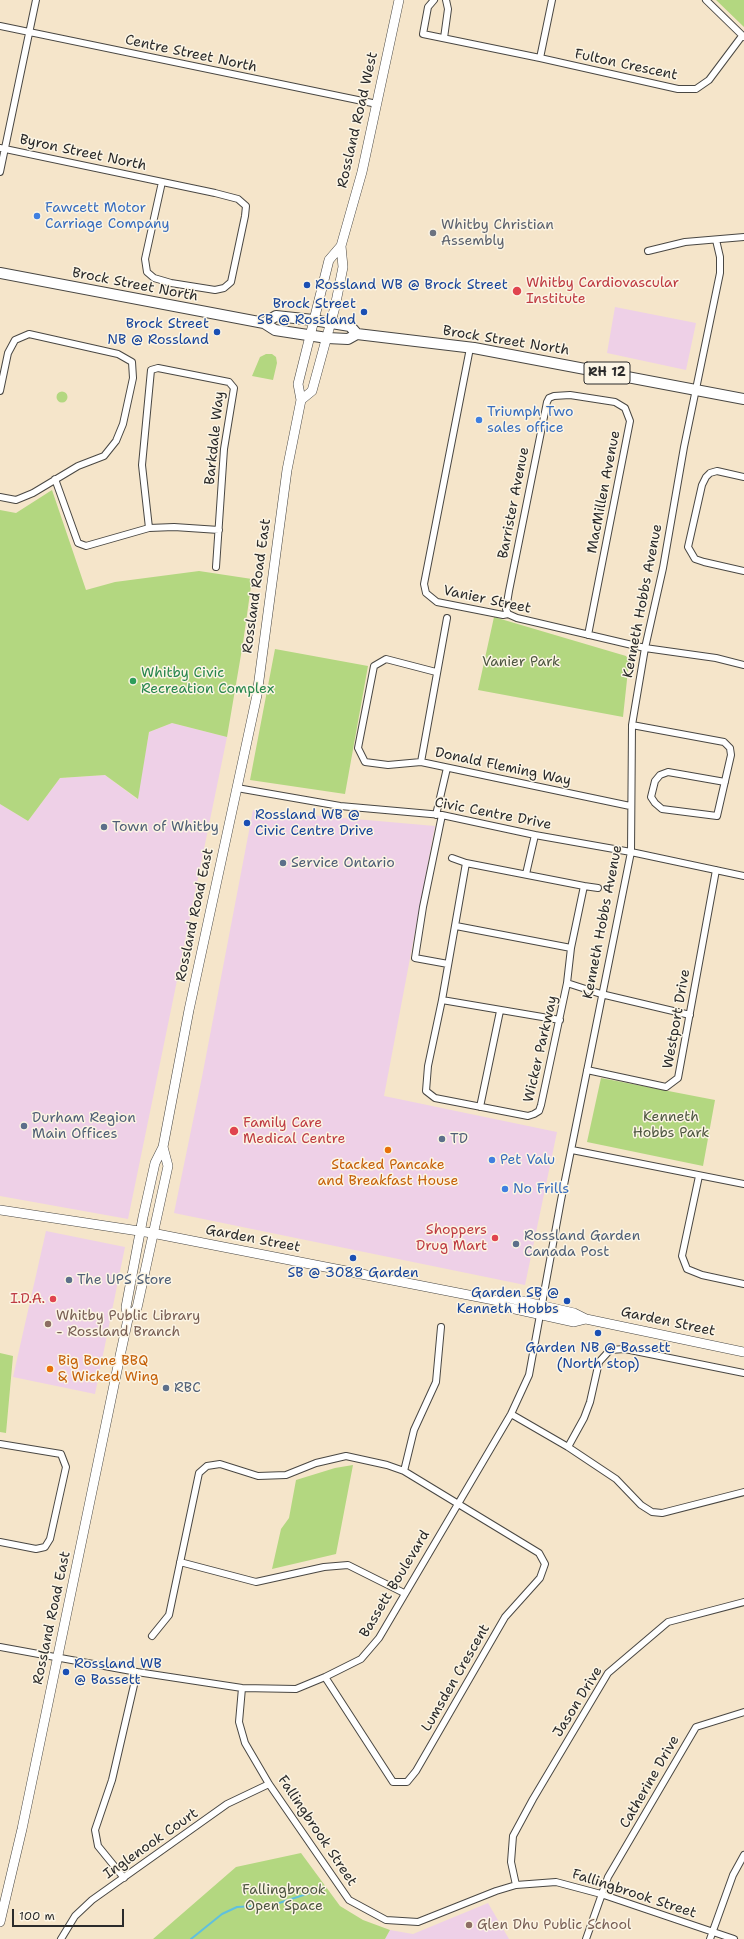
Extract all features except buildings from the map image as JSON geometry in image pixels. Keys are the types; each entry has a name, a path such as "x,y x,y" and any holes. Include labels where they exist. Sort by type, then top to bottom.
{"main road":[{"name":"Rossland Road West","path":"327,338 344,267 341,246 362,172 399,0"},
{"name":"Rossland Road West","path":"310,335 329,260 341,246"},
{"name":"Brock Street North","path":"0,273 264,324 275,330 327,338 348,339 357,334 470,348 744,400"},
{"name":"Brock Street North","path":"264,324 276,316 314,320 350,326 357,334"},
{"name":"Rossland Road East","path":"0,1922 58,1658 128,1319 126,1307 155,1163 163,1147 189,1010 257,695 287,470 301,400 298,384 310,335"},
{"path":"301,400 312,391 327,338"},
{"name":"Rossland Road East","path":"128,1319 137,1308 152,1233 168,1166 163,1147"},
{"name":"Garden Street","path":"0,1210 152,1233 498,1302 506,1307 541,1310 574,1322 586,1319 744,1352"}],"street":[{"path":"0,172 2,148 36,0"},
{"name":"Fulton Crescent","path":"434,0 428,8 423,34 540,58 678,89 696,89 709,80 743,37"},
{"path":"444,38 448,9 446,0"},
{"path":"540,58 552,0"},
{"path":"706,0 743,37"},
{"name":"Centre Street North","path":"0,26 377,104"},
{"name":"Byron Street North","path":"2,148 162,182 238,199 246,206 231,282 224,288 215,290 171,282 154,278 148,272 145,259 162,182"},
{"path":"648,251 684,242 744,237"},
{"name":"Kenneth Hobbs Avenue","path":"541,1310 601,994 631,852 630,806 632,725 645,648 663,568 684,447 720,273 720,258 716,240"},
{"path":"0,391 8,353 14,340 30,334 118,354 132,362 133,378 123,424 116,441 104,456 78,466 33,493 16,500 0,497"},
{"name":"Vanier Street","path":"470,348 424,589 431,599 437,602 503,615 508,614 517,618 645,648 716,658 744,665"},
{"name":"Barkdale Way","path":"149,528 142,465 151,370 158,368 229,382 234,388 224,449 216,567"},
{"name":"MacMillen Avenue","path":"549,398 554,396 570,395 615,402 625,408 630,421 588,635"},
{"name":"Barrister Avenue","path":"508,614 506,609 509,591 544,409 549,398"},
{"path":"744,477 717,471 710,473 706,477 702,485 688,547 695,559 744,571"},
{"path":"55,480 78,543 86,546 149,528 174,527 219,530"},
{"name":"Donald Fleming Way","path":"447,618 436,672 421,762 630,806"},
{"path":"421,762 388,765 365,762 358,748 374,666 386,659 436,672"},
{"path":"632,725 724,742 730,748 731,755 718,816 662,809 655,803 652,797 655,781 660,775 668,772 725,782"},
{"path":"447,768 415,958 448,964"},
{"name":"Civic Centre Drive","path":"236,788 340,806 439,815 535,835 631,852 744,876"},
{"path":"526,874 535,835"},
{"path":"452,858 466,863 598,888"},
{"name":"Wicker Parkway","path":"466,863 456,926 425,1085 426,1092 435,1098 480,1107 528,1116 539,1111 560,1020 567,983 571,948 584,886"},
{"name":"Westport Drive","path":"587,1070 666,1087 678,1078 716,870"},
{"path":"456,926 571,948"},
{"name":"Wicker Parkway","path":"567,983 601,994 690,1015"},
{"path":"442,1000 560,1020"},
{"path":"480,1107 500,1011"},
{"path":"572,1150 744,1184"},
{"path":"699,1176 682,1256 687,1269 702,1275 744,1284"},
{"name":"Bassett Boulevard","path":"0,1647 137,1672 242,1688 296,1689 325,1677 361,1659 379,1638 457,1503 511,1414 529,1375 541,1310"},
{"path":"404,1471 414,1430 436,1382 441,1327"},
{"path":"568,1447 588,1407 599,1362 610,1350 624,1349 744,1373"},
{"path":"511,1414 568,1447 616,1479 642,1505 652,1512 662,1513 744,1492"},
{"path":"0,1444 61,1454 66,1467 50,1539 45,1547 36,1549 0,1542"},
{"path":"152,1636 169,1615 199,1473 207,1466 220,1464 258,1476 286,1475 316,1463 346,1456 387,1465 404,1471 457,1503"},
{"name":"Lumsden Crescent","path":"325,1677 393,1782 407,1782 416,1771 505,1617 540,1578 546,1564 539,1554 457,1503"},
{"path":"180,1562 256,1582 324,1567 348,1565 404,1593"},
{"name":"Jason Drive","path":"516,1885 511,1862 513,1836 533,1799 608,1673 668,1622 744,1602"},
{"path":"124,1878 98,1846 95,1830 112,1780 137,1672"},
{"name":"Fallingbrook Street","path":"242,1688 239,1722 245,1743 269,1784 349,1900 386,1920 418,1922 496,1890 516,1885 556,1882 601,1894 734,1939"},
{"name":"Catherine Drive","path":"586,1939 608,1877 696,1727 744,1712"},
{"name":"Inglenook Court","path":"61,1939 75,1916 92,1900 227,1804 269,1784"},
{"path":"710,1939 733,1875 744,1855"}],"shaded area":[{"path":"615,307 696,323 686,370 607,353"},
{"path":"172,723 227,737 128,1219 0,1196 0,804 28,821 60,778 105,775 137,799 149,732"},
{"path":"253,810 435,826 384,1096 557,1132 525,1285 174,1213 202,1077"},
{"path":"46,1231 125,1247 95,1394 13,1377"},
{"name":"Glen Dhu Public School","path":"488,1903 509,1939 385,1939 390,1930 413,1934"}],"green space":[{"path":"716,0 744,0 744,27"},
{"path":"266,354 272,354 276,357 277,363 273,380 252,376 260,357"},
{"path":"62,391 66,393 68,397 66,401 62,403 58,401 56,397 58,393"},
{"path":"52,490 86,590 115,582 199,571 252,579 227,737 172,723 149,732 138,799 105,775 60,778 28,821 0,804 0,510 16,513"},
{"name":"Vanier Park","path":"494,617 626,656 629,661 623,717 478,690"},
{"path":"275,649 368,666 345,794 250,780"},
{"name":"Kenneth Hobbs Park","path":"601,1078 715,1100 703,1166 587,1142"},
{"path":"0,1353 13,1356 6,1433 0,1432"},
{"path":"353,1465 336,1554 272,1569 281,1529 289,1518 296,1480 335,1468"},
{"name":"Fallingbrook Open Space","path":"301,1853 340,1906 363,1920 390,1930 385,1939 153,1939 236,1867"}],"waterway":[{"path":"191,1939 222,1914 237,1907 273,1905 325,1888"}],"place":[{"name":"Fawcett Motor Carriage Company","path":"37,216"},
{"name":"Whitby Christian Assembly","path":"433,233"},
{"name":"Rossland WB @ Brock Street","path":"307,285"},
{"name":"Whitby Cardiovascular Institute","path":"517,291"},
{"name":"Brock Street SB @ Rossland","path":"364,312"},
{"name":"Brock Street NB @ Rossland","path":"217,332"},
{"name":"Triumph Two sales office","path":"479,420"},
{"name":"Whitby Civic Recreation Complex","path":"133,681"},
{"name":"Rossland WB @ Civic Centre Drive","path":"247,823"},
{"name":"Town of Whitby","path":"104,827"},
{"name":"Service Ontario","path":"283,863"},
{"name":"Durham Region Main Offices","path":"24,1126"},
{"name":"Family Care Medical Centre","path":"234,1131"},
{"name":"TD","path":"442,1139"},
{"name":"Stacked Pancake and Breakfast House","path":"388,1150"},
{"name":"Pet Valu","path":"492,1160"},
{"name":"No Frills","path":"505,1189"},
{"name":"Shoppers Drug Mart","path":"495,1238"},
{"name":"Rossland Garden Canada Post","path":"516,1244"},
{"name":"SB @ 3088 Garden","path":"353,1258"},
{"name":"The UPS Store","path":"69,1280"},
{"name":"I.D.A.","path":"53,1299"},
{"name":"Garden SB @ Kenneth Hobbs","path":"567,1301"},
{"name":"Whitby Public Library - Rossland Branch","path":"48,1324"},
{"name":"Garden NB @ Bassett (North stop)","path":"598,1333"},
{"name":"Big Bone BBQ & Wicked Wing","path":"50,1369"},
{"name":"RBC","path":"166,1388"},
{"name":"Rossland WB @ Bassett","path":"66,1672"},
{"name":"Glen Dhu Public School","path":"469,1925"}]}
